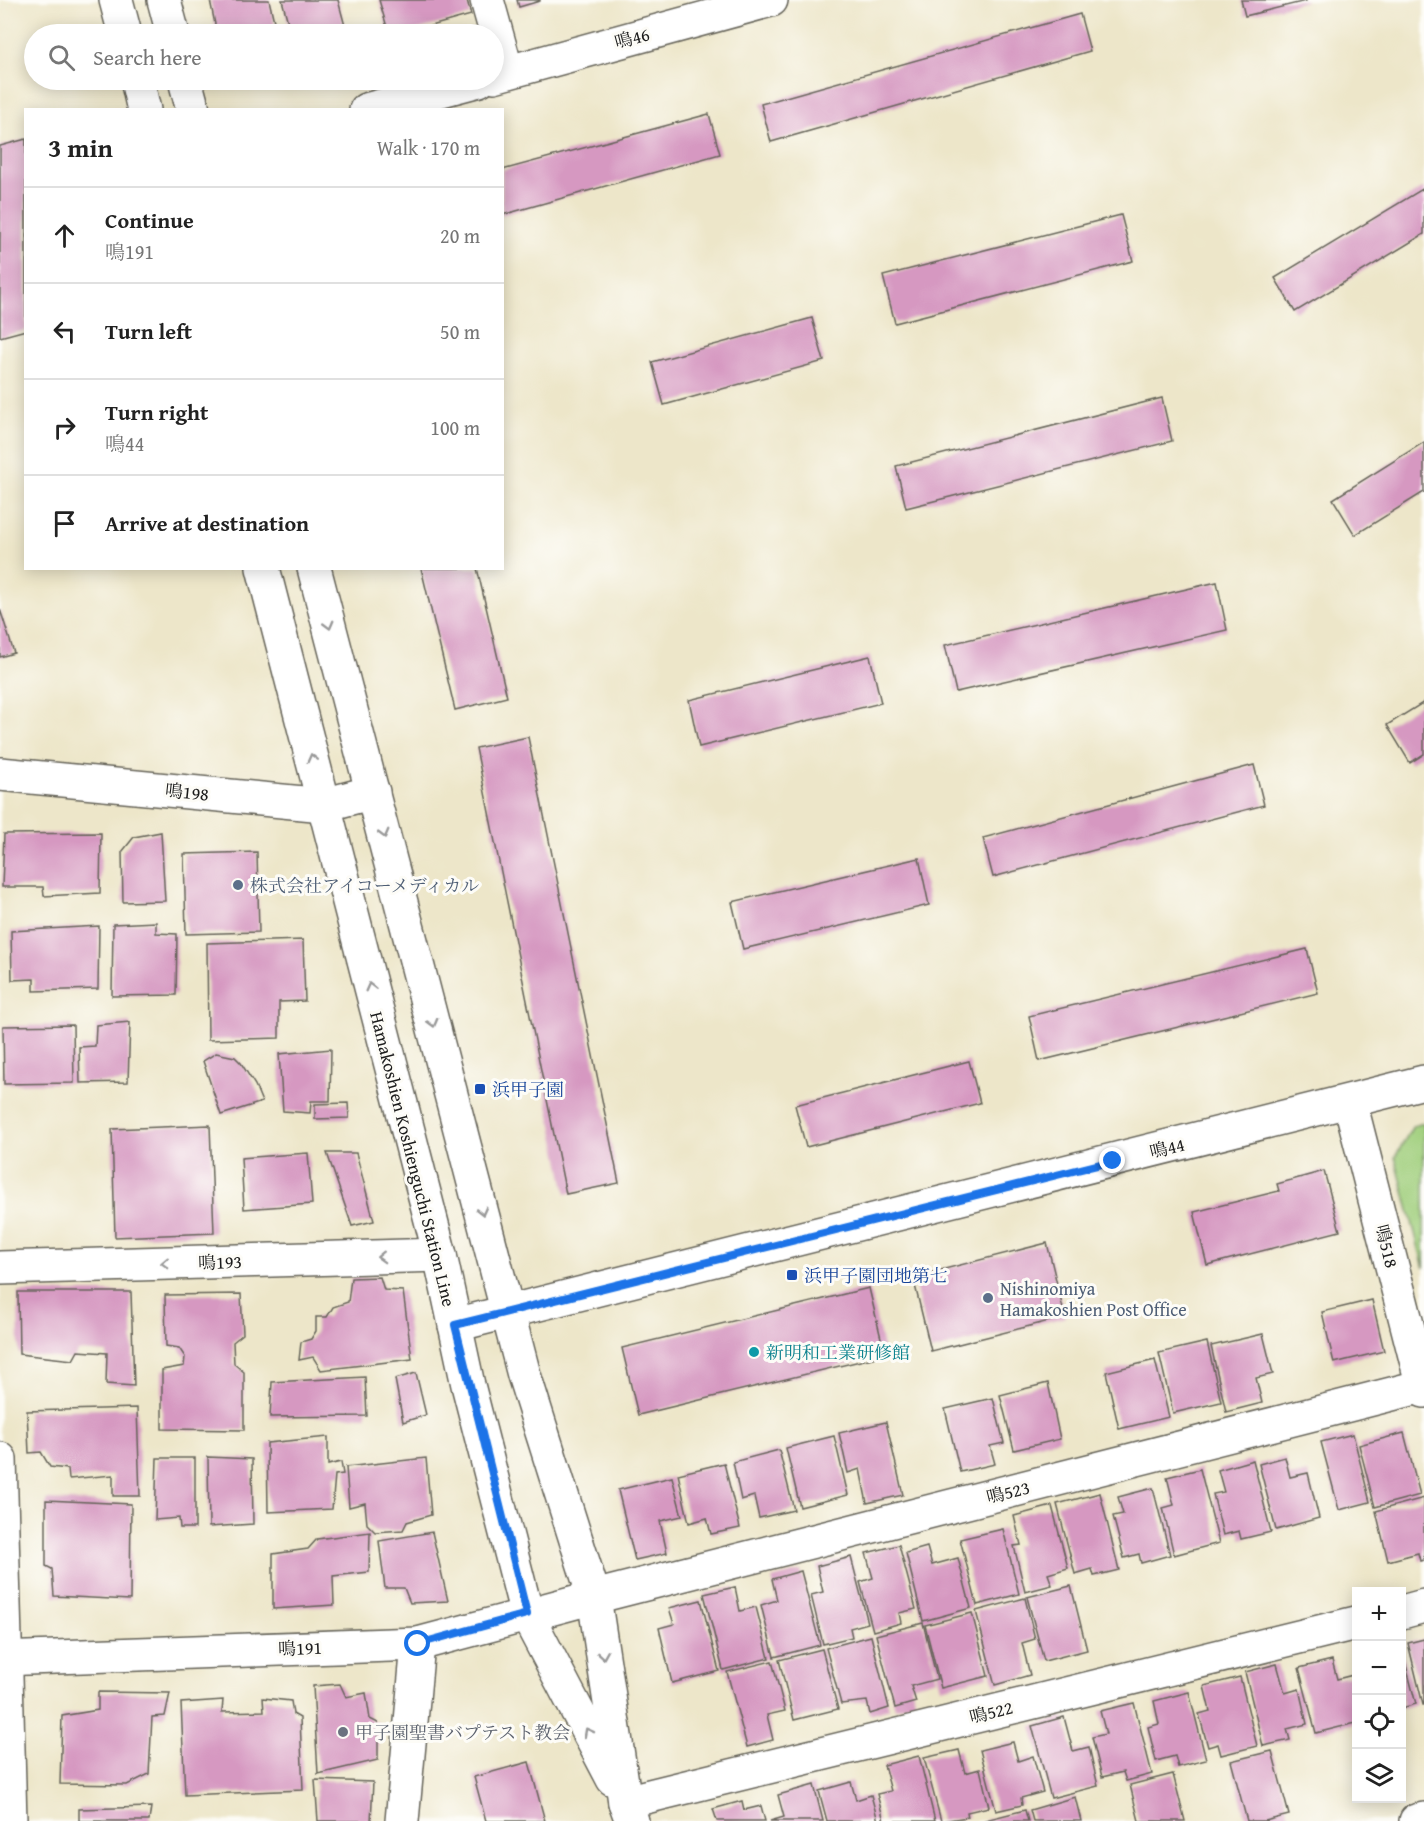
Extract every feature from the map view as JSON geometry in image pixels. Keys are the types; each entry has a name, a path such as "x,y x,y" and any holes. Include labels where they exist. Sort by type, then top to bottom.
{"street":[{"path":"116,0 122,24"},
{"path":"165,0 171,24"},
{"path":"487,0 489,24"},
{"name":"鳴46","path":"504,73 752,3"},
{"path":"139,90 143,108"},
{"path":"188,90 192,108"},
{"name":"鳴46","path":"373,108 441,90"},
{"name":"Hamakoshien Koshienguchi Station Line","path":"264,570 440,1255 455,1325 527,1614 629,1811"},
{"path":"315,570 524,1375 594,1597 629,1811"},
{"name":"鳴198","path":"0,774 324,805 373,792"},
{"name":"鳴44","path":"455,1325 1424,1082"},
{"name":"鳴518","path":"1350,1102 1423,1388"},
{"name":"鳴193","path":"0,1268 440,1255"},
{"name":"鳴523","path":"594,1597 1423,1388"},
{"path":"0,1459 2,1659 10,1821"},
{"name":"鳴191","path":"2,1659 418,1644 594,1597"},
{"path":"1406,1611 1424,1606"},
{"name":"鳴522","path":"629,1811 1352,1624"},
{"path":"402,1821 418,1644"},
{"path":"1416,1821 1424,1819"}],"green space":[{"path":"1424,1123 1424,1268 1395,1157 1413,1126"}],"building":[{"path":"210,0 269,0 275,24 215,24"},
{"path":"282,0 338,0 344,24 288,24"},
{"path":"379,0 467,0 471,15 438,24 386,24"},
{"path":"517,0 540,0 540,1 519,7"},
{"path":"1241,0 1306,0 1306,1 1245,16"},
{"path":"1080,14 1090,51 771,142 761,104"},
{"path":"709,114 720,154 504,214 504,169"},
{"path":"24,140 24,331 0,337 0,146"},
{"path":"1424,188 1424,234 1295,312 1275,278"},
{"path":"1121,215 1133,261 895,323 883,276"},
{"path":"812,318 824,361 664,405 652,362"},
{"path":"1162,398 1172,441 906,508 896,466"},
{"path":"1424,442 1424,492 1355,535 1333,499"},
{"path":"421,570 477,570 507,697 455,710"},
{"path":"1217,582 1227,630 956,692 945,645"},
{"path":"0,609 14,653 0,657"},
{"path":"870,656 881,703 699,747 689,700"},
{"path":"1424,702 1424,754 1410,763 1387,725"},
{"path":"528,737 619,1183 566,1194 476,748"},
{"path":"1254,765 1264,805 993,877 983,838"},
{"path":"161,832 165,901 123,902 122,852 134,837"},
{"path":"101,833 100,893 44,896 43,887 2,887 4,834"},
{"path":"257,852 259,932 186,934 184,854"},
{"path":"919,858 929,905 743,949 732,902"},
{"path":"156,922 156,933 177,934 176,995 112,996 113,924"},
{"path":"99,926 98,989 34,991 34,979 12,980 11,931"},
{"path":"303,940 305,1001 279,1002 279,1038 208,1040 207,943"},
{"path":"1307,949 1318,993 1039,1061 1029,1016"},
{"path":"130,1022 128,1082 80,1083 79,1047 95,1046 96,1025"},
{"path":"73,1025 74,1083 4,1084 3,1026"},
{"path":"331,1049 330,1101 311,1101 310,1113 283,1111 279,1054"},
{"path":"216,1053 235,1057 241,1063 255,1085 262,1102 221,1115 203,1061"},
{"path":"969,1061 980,1103 806,1147 795,1105"},
{"path":"348,1103 349,1118 315,1119 315,1104"},
{"path":"210,1125 214,1233 115,1237 112,1129"},
{"path":"308,1153 312,1204 244,1209 241,1158"},
{"path":"327,1153 356,1153 374,1221 352,1226"},
{"path":"1324,1171 1340,1231 1207,1265 1194,1212 1279,1191 1277,1184"},
{"path":"1047,1243 1065,1317 931,1351 913,1277"},
{"path":"380,1277 384,1290 403,1291 412,1359 321,1370 313,1357 299,1360 301,1342 311,1339 316,1331 316,1317 327,1317 333,1307 348,1302 351,1278"},
{"name":"新明和工業研修館","path":"869,1288 885,1355 638,1415 622,1348"},
{"path":"18,1292 131,1292 134,1386 106,1384 107,1353 78,1351 73,1360 19,1354"},
{"path":"241,1294 243,1334 233,1342 234,1364 244,1372 244,1430 162,1429 162,1370 184,1366 185,1357 179,1348 166,1346 165,1295"},
{"path":"1372,1300 1384,1351 1334,1363 1322,1312"},
{"path":"1263,1334 1273,1374 1256,1378 1262,1403 1226,1412 1211,1346"},
{"path":"1207,1342 1221,1402 1173,1413 1159,1353"},
{"path":"1155,1360 1169,1417 1119,1429 1106,1372"},
{"path":"416,1373 426,1415 403,1422 395,1379"},
{"path":"365,1377 367,1416 270,1417 272,1382"},
{"path":"1048,1383 1060,1439 1014,1450 1000,1395"},
{"path":"993,1398 1004,1443 990,1446 995,1464 960,1472 945,1409"},
{"path":"137,1408 140,1496 113,1496 113,1475 69,1479 68,1469 50,1467 41,1452 29,1453 27,1411"},
{"path":"886,1422 903,1495 867,1503 860,1469 848,1473 839,1433"},
{"path":"1404,1433 1420,1495 1375,1507 1359,1445"},
{"path":"1353,1434 1370,1502 1339,1510 1321,1442"},
{"path":"834,1436 848,1495 800,1507 786,1448"},
{"path":"328,1437 328,1465 341,1462 343,1474 335,1475 332,1509 268,1512 267,1443"},
{"path":"779,1450 794,1510 759,1518 754,1496 741,1500 733,1462"},
{"path":"208,1457 252,1459 253,1524 209,1527"},
{"path":"1285,1457 1290,1477 1308,1473 1319,1518 1276,1530 1259,1464"},
{"path":"157,1458 195,1458 195,1528 180,1528 179,1518 155,1520"},
{"path":"426,1458 431,1515 407,1522 403,1530 375,1532 367,1524 365,1503 349,1507 346,1467"},
{"path":"1253,1460 1271,1532 1241,1539 1239,1531 1223,1535 1213,1494 1224,1492 1218,1470"},
{"path":"724,1463 740,1528 711,1534 707,1518 689,1523 678,1474"},
{"path":"1200,1469 1219,1543 1174,1555 1163,1508 1174,1505 1167,1477"},
{"path":"672,1477 682,1516 660,1521 667,1553 635,1560 618,1490"},
{"path":"1153,1488 1170,1555 1141,1563 1139,1554 1124,1558 1113,1516 1123,1514 1118,1497"},
{"path":"1100,1493 1119,1570 1094,1576 1092,1569 1075,1574 1057,1504"},
{"path":"1424,1498 1424,1560 1420,1561 1418,1553 1388,1561 1376,1511"},
{"path":"46,1500 131,1504 130,1600 54,1596 52,1569 46,1566"},
{"path":"1052,1506 1068,1568 1048,1574 1052,1585 1025,1592 1014,1546 1021,1545 1014,1516"},
{"path":"1003,1529 1019,1594 977,1605 960,1539"},
{"path":"370,1532 369,1572 333,1576 334,1605 273,1609 273,1554 308,1549 317,1539"},
{"path":"432,1532 448,1601 410,1603 404,1588 385,1588 379,1541"},
{"path":"899,1545 916,1609 899,1613 901,1623 873,1631 860,1582 873,1578 866,1553"},
{"path":"927,1547 932,1565 958,1558 971,1608 923,1621 906,1553"},
{"path":"851,1557 868,1623 850,1628 852,1637 823,1644 811,1595 823,1592 817,1566"},
{"path":"801,1571 820,1645 774,1657 761,1605 777,1600 772,1579"},
{"path":"1071,1586 1087,1650 1044,1661 1027,1597"},
{"path":"735,1587 740,1611 756,1607 769,1658 723,1670 704,1594"},
{"path":"1025,1598 1035,1639 1022,1643 1030,1675 995,1685 976,1611"},
{"path":"701,1600 719,1671 672,1683 659,1628 674,1624 669,1608"},
{"path":"972,1613 988,1676 941,1688 925,1625"},
{"path":"923,1623 937,1679 911,1686 916,1702 895,1708 876,1635"},
{"path":"871,1636 889,1708 870,1714 867,1701 841,1704 826,1648"},
{"path":"1424,1639 1424,1705 1423,1705 1408,1643"},
{"path":"822,1649 838,1709 794,1720 779,1660"},
{"path":"1332,1660 1337,1679 1352,1675 1352,1724 1316,1733 1299,1668"},
{"path":"772,1661 785,1711 767,1715 773,1740 747,1747 727,1672"},
{"path":"1277,1664 1285,1693 1299,1689 1307,1724 1287,1729 1290,1740 1263,1746 1245,1672"},
{"path":"1406,1665 1416,1704 1406,1707"},
{"path":"1240,1677 1257,1746 1221,1755 1218,1744 1208,1747 1199,1714 1210,1711 1204,1686"},
{"path":"340,1684 346,1697 366,1693 370,1719 378,1723 378,1760 318,1774 313,1686"},
{"path":"98,1692 170,1693 165,1716 152,1717 149,1774 127,1785 60,1784 62,1716 98,1710"},
{"path":"1189,1692 1206,1760 1178,1767 1175,1756 1156,1761 1148,1727 1159,1724 1154,1701"},
{"path":"263,1698 291,1701 293,1714 300,1718 303,1790 185,1795 181,1703 223,1700 222,1712 264,1711"},
{"path":"1134,1703 1152,1774 1126,1781 1123,1772 1102,1777 1092,1737 1106,1734 1100,1711"},
{"path":"1064,1717 1073,1751 1089,1747 1098,1786 1051,1798 1032,1726"},
{"path":"1013,1742 1018,1761 1033,1756 1043,1792 1021,1798 1022,1805 996,1811 980,1750"},
{"path":"959,1750 965,1773 980,1769 989,1807 967,1812 968,1817 941,1821 924,1758"},
{"path":"1272,1751 1289,1815 1265,1821 1247,1821 1231,1761"},
{"path":"919,1756 935,1821 884,1821 877,1794 891,1791 884,1765"},
{"path":"529,1762 545,1821 486,1821 474,1777"},
{"path":"1173,1774 1185,1821 1139,1821 1130,1785"},
{"path":"315,1780 373,1782 371,1821 318,1821"},
{"path":"851,1782 856,1800 871,1795 878,1821 827,1821 819,1791"},
{"path":"814,1785 823,1821 770,1821 784,1817 778,1795"},
{"path":"1075,1797 1081,1821 1033,1821 1030,1810"},
{"path":"742,1801 744,1810 761,1806 765,1821 717,1821 713,1809"},
{"path":"151,1807 149,1821 79,1821 79,1809"},
{"path":"1025,1810 1028,1821 985,1821 985,1820"}],"place":[{"name":"株式会社アイコーメディカル","path":"238,885"},
{"name":"浜甲子園","path":"480,1089"},
{"name":"浜甲子園団地第七","path":"792,1275"},
{"name":"Nishinomiya Hamakoshien Post Office","path":"988,1298"},
{"name":"新明和工業研修館","path":"754,1352"},
{"name":"甲子園聖書バプテスト教会","path":"343,1732"}],"route":[{"path":"418,1644 527,1614 468,1385 455,1325 560,1301 727,1256 1113,1161"}]}
